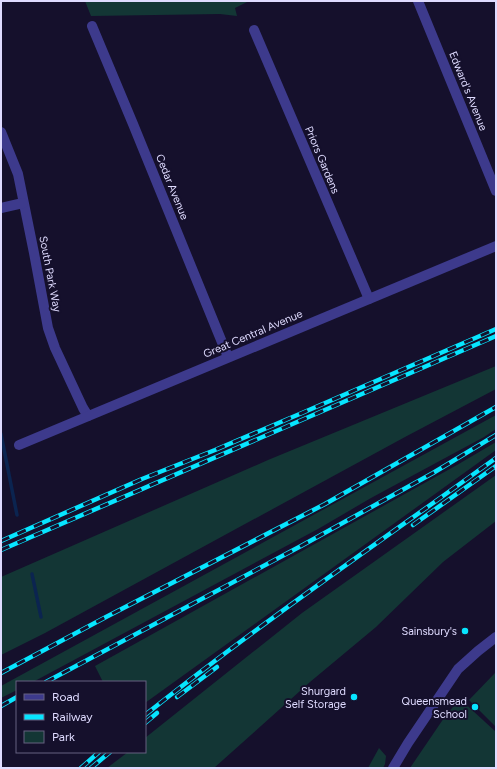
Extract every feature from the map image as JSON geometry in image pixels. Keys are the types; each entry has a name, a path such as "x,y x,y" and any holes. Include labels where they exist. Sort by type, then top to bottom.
{"street":[{"name":"Edward's Avenue","path":"418,1 496,191"},
{"name":"Cedar Avenue","path":"92,26 228,357"},
{"name":"Priors Gardens","path":"254,30 368,299"},
{"name":"South Park Way","path":"1,132 18,174 48,328 55,348 88,416"},
{"path":"1,208 23,203"},
{"name":"Great Central Avenue","path":"19,446 228,357 496,246"},
{"path":"393,768 458,669 496,637"}],"green space":[{"path":"85,1 249,1 235,8 237,16 220,14 91,16"},
{"path":"496,366 496,389 45,633 1,655 1,577 268,460"},
{"path":"496,415 496,429 484,437 371,498 318,529 35,681 16,681 16,690 1,698 1,686"},
{"path":"496,442 496,450 146,702 146,681 102,681 95,666"},
{"path":"496,475 496,521 443,562 376,627 310,682 214,768 107,768 127,753 146,753 146,737 302,613"},
{"path":"496,672 496,727 469,700"},
{"name":"Queensmead School","path":"460,699 496,732 496,768 410,768 446,715"},
{"path":"379,748 386,756 383,768 368,768"}],"waterway":[{"path":"1,434 17,515"},
{"path":"32,574 41,617"}],"railway":[{"path":"1,541 142,479 215,450 496,329"},
{"path":"1,550 496,336"},
{"path":"1,673 325,504 496,407"},
{"path":"48,681 301,546 433,473 496,435"},
{"path":"146,714 231,649 496,458"},
{"path":"413,525 496,466"},
{"path":"177,697 217,667"},
{"path":"1,706 16,698"},
{"path":"146,722 157,713"},
{"path":"81,768 98,753"},
{"path":"91,768 109,753"}],"place":[{"name":"Sainsbury's","path":"465,631"},
{"name":"Shurgard Self Storage","path":"354,697"},
{"name":"Queensmead School","path":"475,707"}]}
